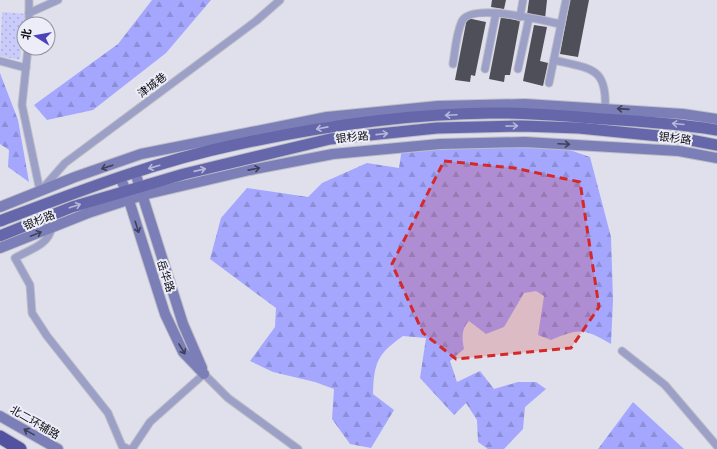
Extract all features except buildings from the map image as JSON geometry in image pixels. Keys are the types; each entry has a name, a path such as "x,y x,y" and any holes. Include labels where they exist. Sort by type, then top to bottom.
{"highway":[{"path":"0,438 20,449"}],"main road":[{"name":"银杉路","path":"0,221 135,172 233,145 329,127 434,116 490,113 533,113 605,114 717,130"},
{"name":"银杉路","path":"0,236 72,207 142,191 184,174 330,140 437,128 522,126 602,130 717,145"}],"street":[{"path":"29,0 29,13 58,0"},
{"name":"津城巷","path":"40,191 65,163 256,21 280,0"},
{"path":"520,17 524,0"},
{"path":"549,83 566,0"},
{"path":"453,64 463,21 466,17 480,12 496,13 561,24"},
{"path":"485,69 496,13"},
{"path":"518,69 529,18"},
{"path":"27,56 22,105 40,191"},
{"path":"554,60 590,69 596,73 605,86 605,114 602,130"},
{"path":"0,61 26,68"},
{"name":"银杉路","path":"0,207 141,154 327,117 438,106 525,104 605,114 683,114 717,119"},
{"name":"银杉路","path":"142,191 333,154 440,144 525,142 679,151 717,158"},
{"name":"岳华路","path":"135,172 183,324 204,374"},
{"name":"岳华路","path":"120,177 128,195 171,327 183,352 228,398 298,449"},
{"name":"银杉路","path":"0,248 128,195"},
{"path":"52,227 51,235 44,243 15,258 30,285 32,313 47,336 108,413 122,446 128,449"},
{"path":"622,351 665,385 717,446"},
{"path":"132,449 150,422 204,374"},
{"name":"北二环辅路","path":"0,416 58,449"}],"highlighted area":[{"path":"444,161 514,168 580,182 599,307 571,348 456,359 423,333 392,264"}],"green space":[{"path":"152,0 211,0 166,53 93,110 47,120 34,105 118,44"},
{"path":"0,73 18,120 29,182 8,167 9,150 0,144"},
{"path":"558,146 590,157 611,237 613,300 611,344 594,335 581,332 568,333 551,340 538,335 544,296 536,291 524,293 504,327 486,334 469,321 463,331 464,349 450,361 457,382 480,371 494,389 518,382 536,382 546,389 525,407 523,429 504,449 488,449 478,442 477,420 466,403 454,415 420,378 426,338 403,336 387,348 379,360 374,374 373,394 394,410 371,448 350,444 332,419 334,389 315,382 273,372 250,361 275,327 276,308 210,259 221,218 247,188 308,197 322,183 367,163 399,168 402,148"},
{"path":"633,402 684,449 598,449"}],"shaded area":[{"path":"2,12 28,14 28,16 16,16 16,56 20,56 20,60 0,56"}]}
